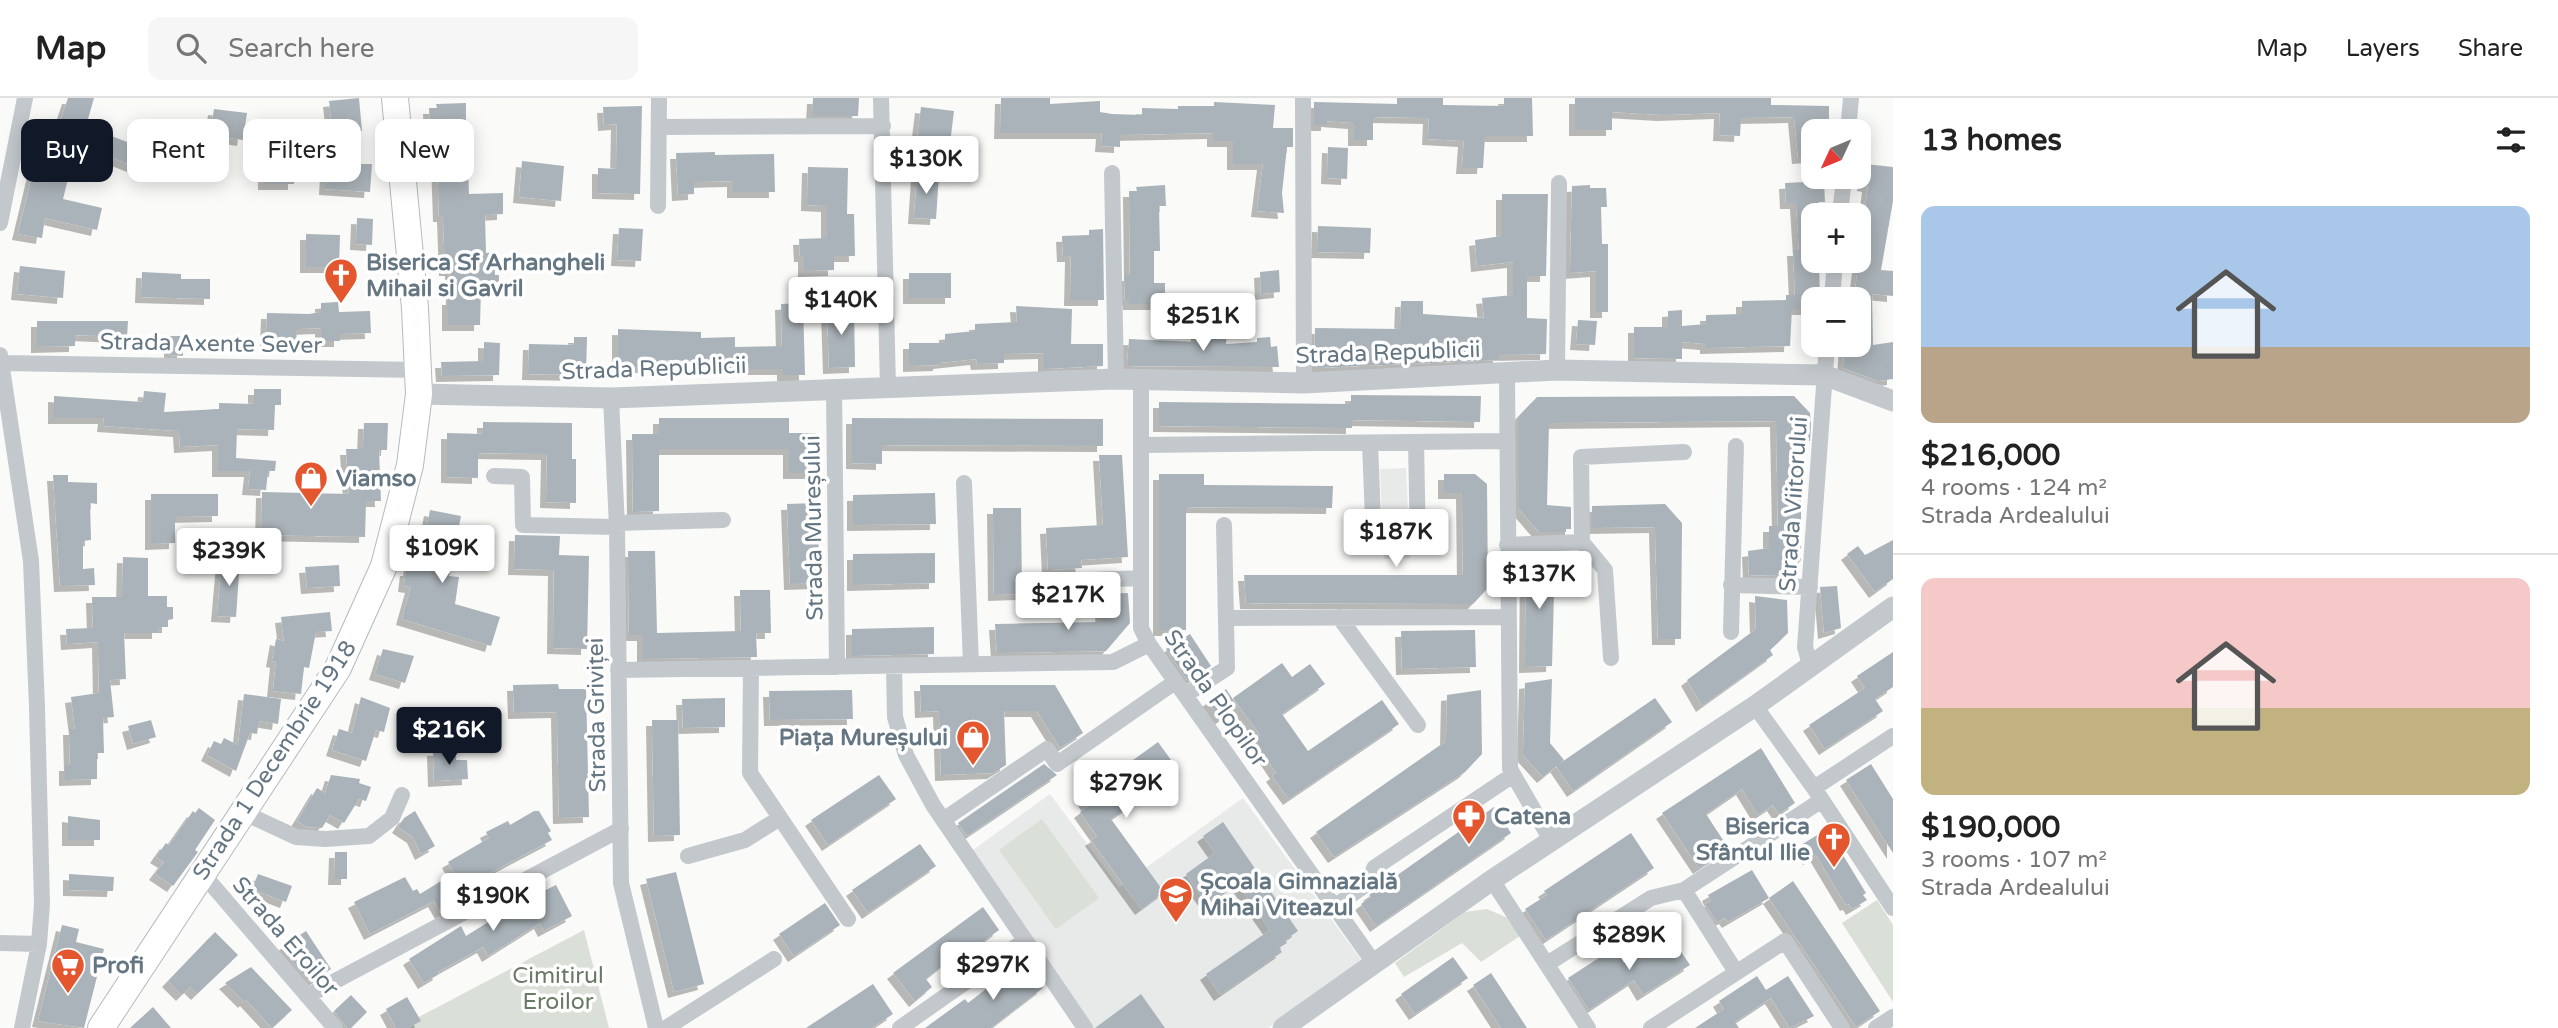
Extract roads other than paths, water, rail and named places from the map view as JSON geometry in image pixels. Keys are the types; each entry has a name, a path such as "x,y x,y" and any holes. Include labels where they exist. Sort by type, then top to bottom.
{"main road":[{"name":"Strada 1 Decembrie 1918","path":"101,1028 338,668 371,600 403,500 419,382 395,98"}],"street":[{"path":"0,223 25,98"},
{"path":"658,206 659,98"},
{"path":"881,98 888,387"},
{"path":"1303,98 1304,383"},
{"path":"1849,119 1851,98"},
{"path":"659,127 883,126"},
{"path":"1112,173 1116,379"},
{"path":"1557,370 1559,183"},
{"name":"Strada Viitorului","path":"1810,665 1805,647 1826,357"},
{"path":"1,359 31,561 42,904 39,944 22,1028"},
{"name":"Strada Axente Sever","path":"1,359 419,382"},
{"name":"Strada Republicii","path":"419,382 611,398 1141,378 1304,383 1557,370 1824,375 1893,401"},
{"path":"1507,374 1508,617 1513,775 1551,840"},
{"name":"Strada Plopilor","path":"1141,378 1141,628 1180,689 1374,963"},
{"name":"Strada Mureșului","path":"834,388 837,667"},
{"name":"Strada Griviței","path":"611,398 616,525 621,883 656,1028"},
{"path":"1141,445 1506,441"},
{"path":"1416,442 1418,545"},
{"path":"1370,443 1374,545"},
{"path":"1731,632 1736,446"},
{"path":"1611,658 1605,570 1582,542 1581,457 1684,452"},
{"path":"494,476 522,477 523,525 616,525 723,520"},
{"path":"964,483 971,664"},
{"path":"943,820 1047,749 1056,764 1180,689 1227,668 1224,525"},
{"path":"1507,545 1582,542"},
{"path":"1043,582 1141,578"},
{"path":"1731,585 1810,587"},
{"path":"1283,1028 1492,880 1755,706 1893,607"},
{"path":"1339,617 1418,724"},
{"path":"1226,618 1508,617"},
{"path":"618,670 1113,662 1149,644"},
{"path":"894,666 895,717 906,755 943,820 1085,1028"},
{"path":"751,668 750,773 848,919"},
{"path":"1755,706 1818,794 1893,908"},
{"path":"1546,964 1651,898 1684,890 1818,794 1893,736"},
{"path":"1334,907 1371,881 1374,868 1513,775"},
{"path":"242,813 296,837 325,839 369,836 392,818 402,795"},
{"path":"688,856 746,840 780,818"},
{"path":"307,996 621,829"},
{"name":"Strada Eroilor","path":"202,873 335,1028"},
{"path":"1492,880 1588,1028"},
{"path":"1684,890 1736,972"},
{"path":"900,1028 1024,941"},
{"path":"1651,1028 1785,941 1840,1027"},
{"path":"0,943 39,944"},
{"path":"666,1028 774,959"}],"place":[{"name":"Biserica Sf Arhangheli Mihail si Gavril","path":"341,305"},
{"name":"Viamso","path":"311,508"},
{"name":"Piața Mureșului","path":"973,767"},
{"name":"Catena","path":"1469,846"},
{"name":"Biserica Sfântul Ilie","path":"1834,869"},
{"name":"Școala Gimnazială Mihai Viteazul","path":"1176,924"},
{"name":"Profi","path":"68,995"}],"park label":[{"name":"Cimitirul Eroilor","path":"558,988"}]}
